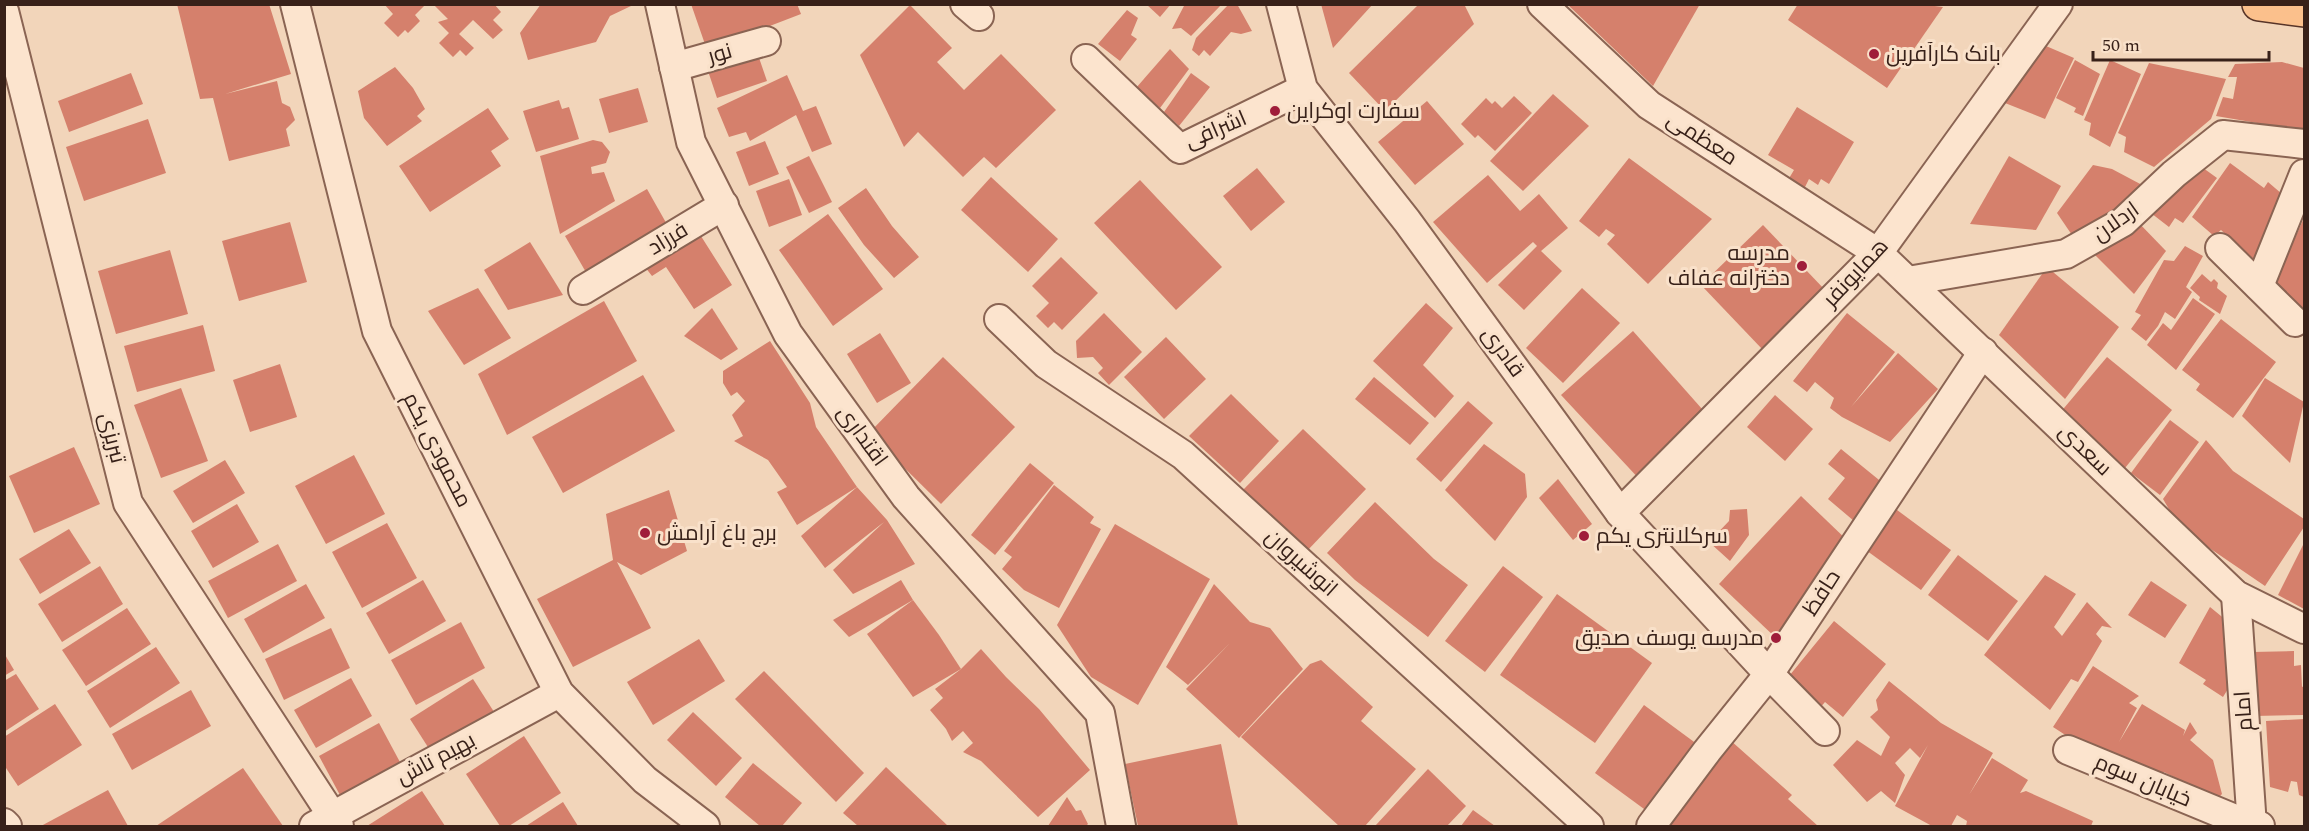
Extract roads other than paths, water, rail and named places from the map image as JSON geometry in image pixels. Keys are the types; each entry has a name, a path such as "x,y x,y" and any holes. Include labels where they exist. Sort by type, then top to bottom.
{"main road":[{"path":"2259,4 2304,10"}],"street":[{"name":"محمودی یکم","path":"295,4 377,331 559,693 645,780 705,826"},
{"name":"اقتداری","path":"660,4 692,142 788,334 906,497 1100,714 1121,826"},
{"name":"قادری","path":"1281,4 1303,89 1407,221 1620,513 1768,674 1825,731"},
{"name":"معظمی","path":"1542,4 1649,105 1878,253"},
{"name":"همایونفر","path":"1620,513 1878,253 2058,4"},
{"name":"تبریزی","path":"4,11 128,503 329,823"},
{"name":"نور","path":"674,66 766,41"},
{"name":"اشرافی","path":"1086,59 1180,149 1303,89"},
{"name":"اردلان","path":"1908,281 2066,254 2123,222 2174,174 2223,135 2304,144"},
{"path":"2259,286 2304,174"},
{"name":"فرزاد","path":"583,290 724,205"},
{"path":"2220,248 2295,322"},
{"name":"سعدی","path":"1878,253 2235,596 2304,629"},
{"name":"انوشیروان","path":"999,319 1046,364 1183,455 1589,826"},
{"name":"حافظ","path":"1651,826 1768,674 1983,352"},
{"name":"امام","path":"2235,596 2252,826"},
{"name":"بهیم تاش","path":"329,823 559,693"},
{"name":"خیابان سوم","path":"2068,750 2252,826"},
{"path":"2252,826 2260,826"}],"place":[{"name":"بانک کارآفرین","path":"1874,54"},
{"name":"سفارت اوکراین","path":"1275,111"},
{"name":"مدرسه دخترانه عفاف","path":"1802,266"},
{"name":"برج باغ آرامش","path":"645,533"},
{"name":"سرکلانتری یکم","path":"1584,536"},
{"name":"مدرسه یوسف صدیق","path":"1776,638"}]}
